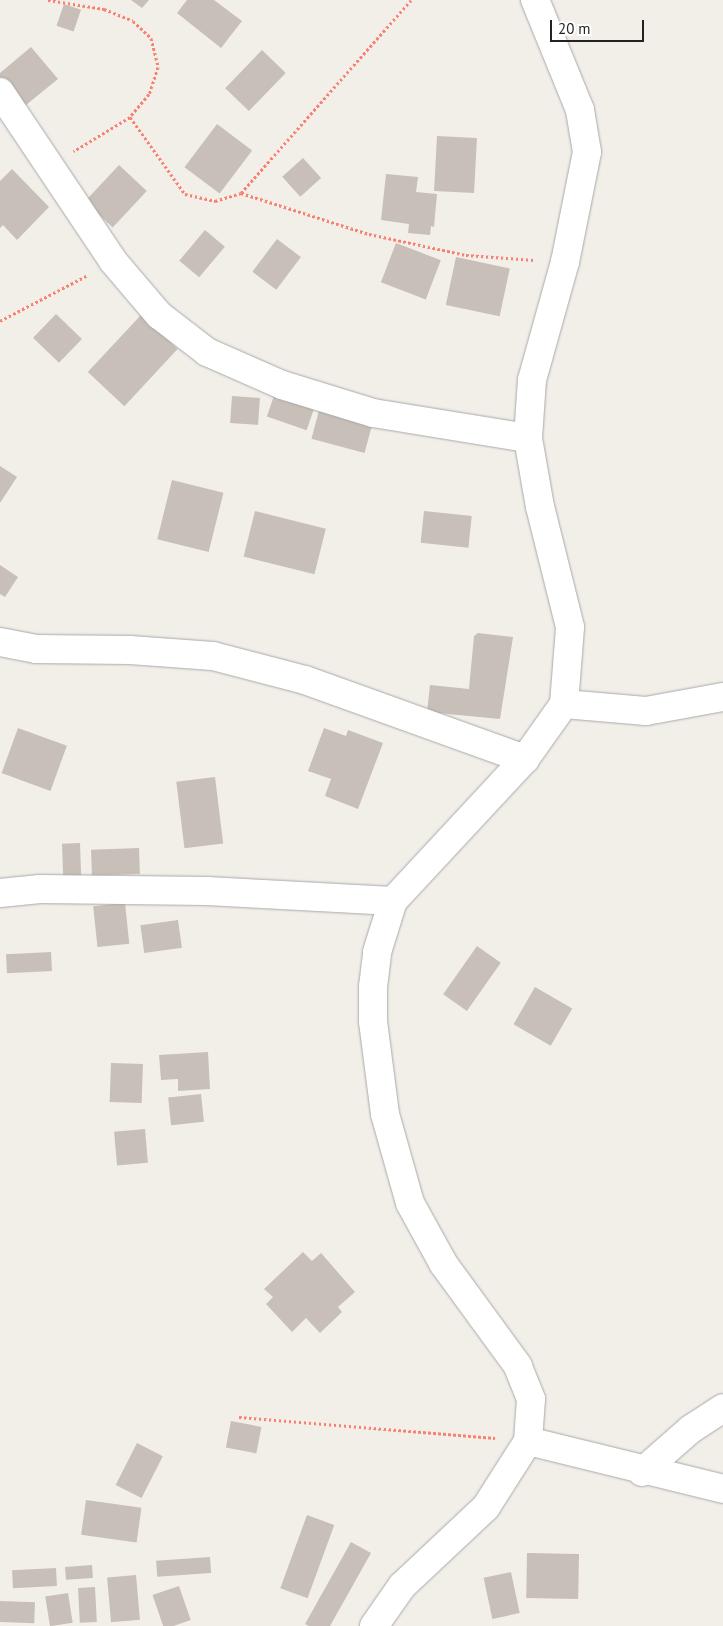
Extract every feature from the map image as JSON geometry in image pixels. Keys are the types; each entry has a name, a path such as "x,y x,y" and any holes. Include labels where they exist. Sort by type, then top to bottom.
{"street":[{"path":"374,1626 402,1586 486,1507 528,1441 531,1399 518,1366 443,1263 410,1203 385,1114 374,1020 374,987 377,952 393,901 525,759 564,704 570,627 540,507 528,438 532,380 565,262 587,152 580,110 535,0"},
{"path":"0,92 51,165 113,262 159,315 207,352 282,385 373,413 528,438"},
{"path":"0,642 36,648 130,650 213,656 305,680 525,759"},
{"path":"564,704 646,711 723,697"},
{"path":"0,893 40,889 207,891 393,901"},
{"path":"642,1472 691,1430 723,1408"},
{"path":"528,1441 642,1472 723,1489"}],"path":[{"path":"48,0 104,10 132,21 151,38 158,67 149,94 130,117 51,165"},
{"path":"130,117 186,194 214,201 240,193 411,0"},
{"path":"240,193 378,236 466,255 565,262"},
{"path":"0,321 113,262"},
{"path":"240,1417 528,1441"}],"building":[{"path":"131,0 149,0 142,8"},
{"path":"187,0 214,0 242,21 221,48 177,13"},
{"path":"64,4 81,10 74,32 57,26"},
{"path":"31,47 58,79 21,109 0,84 0,73"},
{"path":"262,50 286,73 249,111 225,88"},
{"path":"217,124 252,150 220,194 185,167"},
{"path":"437,136 477,138 474,193 434,191"},
{"path":"303,158 321,178 300,197 282,177"},
{"path":"119,165 147,191 113,227 85,202"},
{"path":"12,169 49,207 17,240 3,225 0,228 0,181"},
{"path":"386,174 418,177 416,192 437,194 434,227 431,226 430,235 408,233 409,224 381,220"},
{"path":"205,230 225,247 199,277 179,261"},
{"path":"277,239 301,257 276,290 252,272"},
{"path":"396,243 441,260 426,299 381,282"},
{"path":"456,257 510,268 500,316 446,305"},
{"path":"56,314 82,339 59,363 33,338"},
{"path":"141,315 178,349 124,406 88,372"},
{"path":"276,390 316,404 307,430 267,416"},
{"path":"232,396 260,398 258,425 230,423"},
{"path":"321,403 374,417 365,453 311,439"},
{"path":"0,466 17,477 0,503"},
{"path":"172,480 223,493 209,552 157,539"},
{"path":"255,511 326,529 314,574 244,557"},
{"path":"424,511 472,516 468,548 421,543"},
{"path":"0,565 18,577 5,597 0,594"},
{"path":"478,633 513,637 500,719 427,712 430,685 469,689 474,636"},
{"path":"18,728 67,746 50,791 2,773"},
{"path":"324,728 346,736 348,730 383,743 358,809 325,796 331,779 308,771"},
{"path":"215,777 223,844 184,848 176,782"},
{"path":"80,843 81,881 63,882 62,844"},
{"path":"139,848 140,874 92,876 91,850"},
{"path":"125,903 129,944 97,947 93,906"},
{"path":"178,920 182,948 144,953 140,925"},
{"path":"477,946 501,963 467,1011 443,994"},
{"path":"51,952 52,971 7,973 6,954"},
{"path":"535,987 572,1008 551,1046 514,1024"},
{"path":"208,1052 210,1089 178,1091 178,1079 161,1080 159,1055"},
{"path":"111,1063 143,1064 142,1103 110,1102"},
{"path":"201,1094 204,1122 171,1125 168,1097"},
{"path":"145,1129 148,1163 117,1166 114,1132"},
{"path":"303,1252 312,1261 321,1253 355,1292 338,1307 342,1312 320,1333 306,1318 292,1332 266,1304 273,1297 264,1289"},
{"path":"231,1421 261,1427 256,1453 226,1448"},
{"path":"137,1443 163,1456 142,1498 116,1485"},
{"path":"86,1500 141,1508 137,1542 81,1535"},
{"path":"307,1515 334,1525 308,1598 280,1588"},
{"path":"351,1542 371,1553 330,1626 309,1626 305,1624"},
{"path":"527,1553 579,1554 578,1599 526,1598"},
{"path":"210,1557 211,1573 157,1577 156,1561"},
{"path":"92,1565 93,1578 66,1580 65,1567"},
{"path":"56,1568 57,1586 13,1588 12,1570"},
{"path":"511,1572 520,1613 492,1619 484,1578"},
{"path":"136,1575 140,1620 111,1622 107,1578"},
{"path":"179,1586 191,1620 173,1626 163,1626 153,1595"},
{"path":"95,1587 97,1622 80,1623 78,1588"},
{"path":"68,1593 73,1623 50,1626 45,1597"},
{"path":"0,1601 35,1602 34,1623 0,1622"}]}
